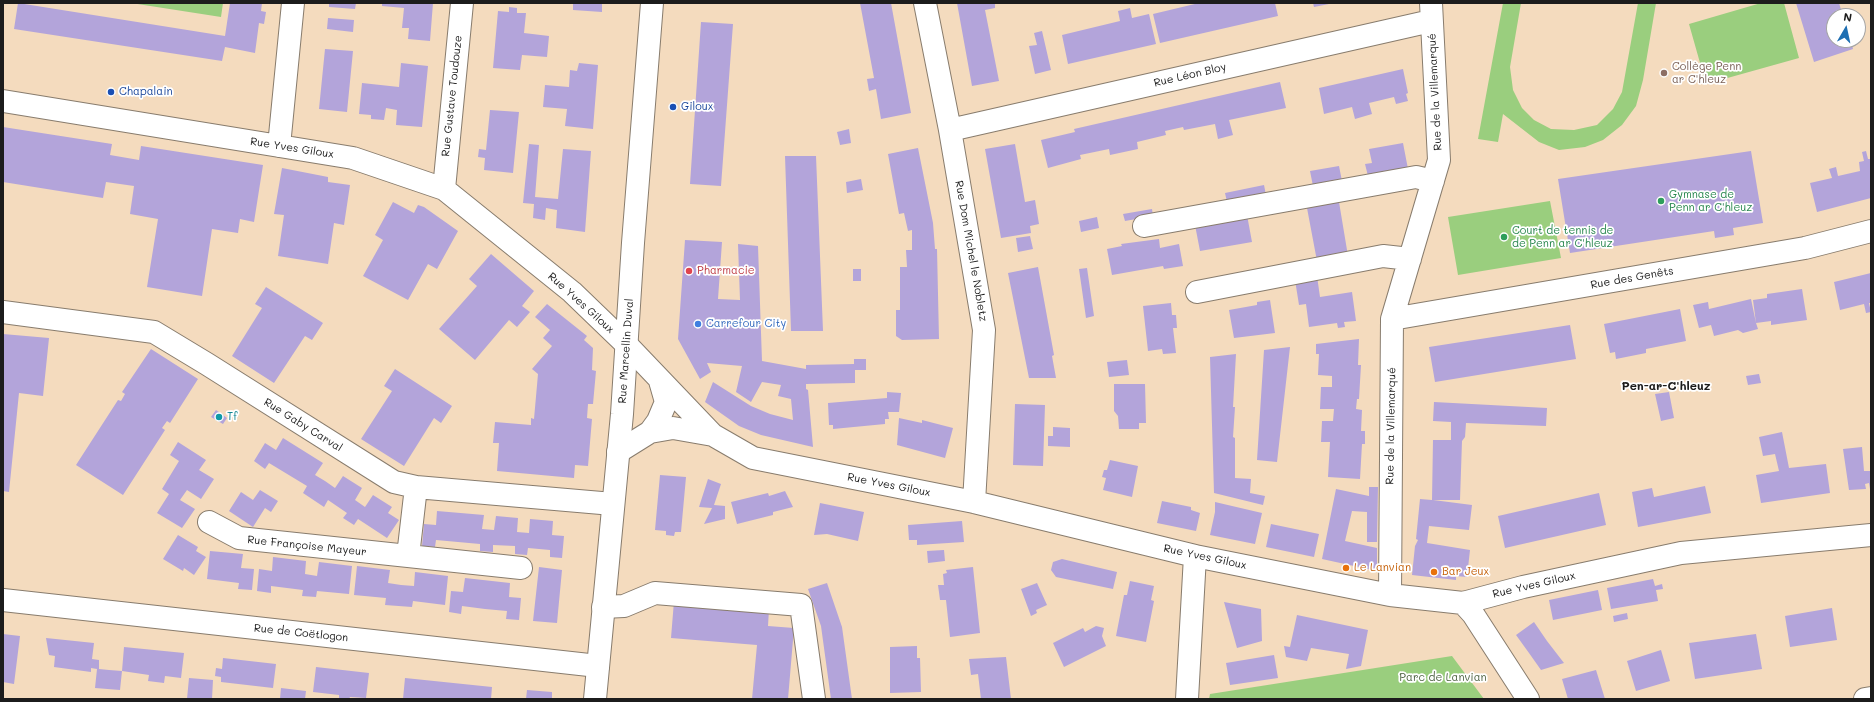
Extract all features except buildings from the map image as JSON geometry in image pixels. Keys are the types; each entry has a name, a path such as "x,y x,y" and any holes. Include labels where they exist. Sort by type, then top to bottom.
{"street":[{"path":"279,146 293,3"},
{"name":"Rue Gustave Toudouze","path":"444,189 462,3"},
{"name":"Rue Marcellin Duval","path":"595,699 627,346 633,242 652,3"},
{"name":"Rue Dom Michel le Nobletz","path":"925,3 950,130 984,330 974,502"},
{"name":"Rue Léon Bloy","path":"950,130 1431,12"},
{"name":"Rue de la Villemarqué","path":"1390,595 1392,319 1439,160 1431,12"},
{"name":"Rue Yves Giloux","path":"3,101 353,158 444,189 572,292 627,346 713,435 754,458 974,502 1195,556 1390,595 1463,603 1523,587 1681,553 1871,535"},
{"path":"1144,226 1416,177 1433,181"},
{"name":"Rue des Genêts","path":"1392,319 1804,248 1871,231"},
{"path":"1197,292 1383,256 1410,259"},
{"name":"Rue Gaby Carval","path":"3,312 154,332 394,482 416,487 613,504"},
{"path":"618,452 650,432 658,421 666,402 660,381"},
{"path":"650,432 673,428 713,435"},
{"path":"408,556 416,487"},
{"name":"Rue Françoise Mayeur","path":"209,522 239,538 520,568"},
{"path":"1187,699 1195,556"},
{"path":"603,608 624,606 655,593 801,605 814,699"},
{"name":"Rue de Coëtlogon","path":"3,600 598,666"},
{"path":"1463,603 1473,614 1528,699"},
{"path":"1865,699 1871,698"}],"green space":[{"path":"131,3 223,3 221,17"},
{"path":"1503,3 1521,3 1510,67 1513,90 1522,108 1534,120 1551,129 1574,130 1597,125 1613,109 1622,92 1638,3 1656,3 1643,80 1636,106 1622,125 1603,140 1585,147 1559,150 1539,142 1503,114 1498,142 1478,139"},
{"path":"1761,3 1784,3 1799,58 1706,84 1689,24"},
{"name":"Court de tennis de de Penn ar C'hleuz","path":"1550,201 1561,258 1458,275 1448,217"},
{"name":"Parc de Lanvian","path":"1452,656 1484,699 1209,699 1210,694"}],"place":[{"name":"Collège Penn ar C'hleuz","path":"1664,73"},
{"name":"Chapalain","path":"111,92"},
{"name":"Giloux","path":"673,107"},
{"name":"Gymnase de Penn ar C'hleuz","path":"1661,201"},
{"name":"Court de tennis de de Penn ar C'hleuz","path":"1504,237"},
{"name":"Pharmacie","path":"689,271"},
{"name":"Carrefour City","path":"698,324"},
{"name":"Tf","path":"219,417"},
{"name":"Le Lanvian","path":"1346,568"},
{"name":"Bar Jeux","path":"1434,572"}],"district":[{"name":"Pen-ar-C'hleuz","path":"1666,386"}]}
